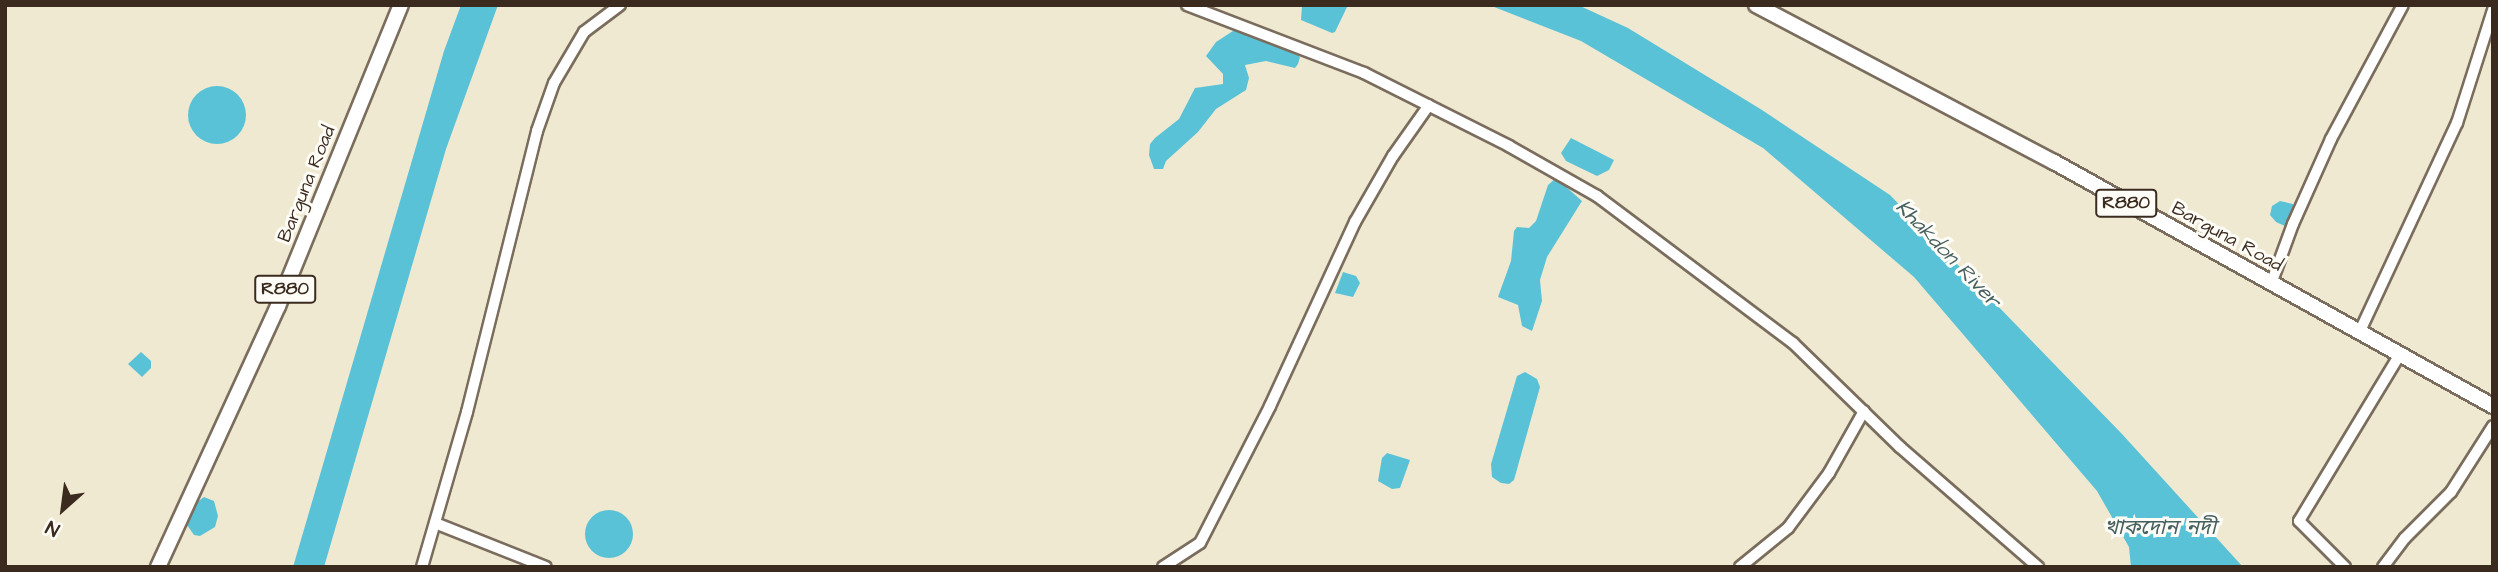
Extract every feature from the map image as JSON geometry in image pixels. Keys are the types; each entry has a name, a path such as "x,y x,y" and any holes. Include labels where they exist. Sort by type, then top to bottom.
{"main road":[{"name":"Barguna Road","path":"158,567 278,306 401,5"},
{"name":"Barguna Road","path":"1756,5 2054,162 2493,406"}],"street":[{"path":"422,567 467,412 537,131 550,95 584,32 620,5"},
{"path":"1187,5 1364,73 1597,196 1793,343 1900,447 2038,567"},
{"path":"2271,284 2293,224 2331,139 2403,5"},
{"path":"2359,333 2457,123 2493,10"},
{"path":"1163,567 1200,543 1270,406 1355,222 1393,156 1429,105"},
{"path":"2345,567 2299,521 2399,356"},
{"path":"1740,567 1788,528 1829,473 1864,411"},
{"path":"2383,567 2405,538 2451,492 2493,426"},
{"path":"435,523 546,567"}],"water":[{"path":"461,5 498,5 446,149 324,567 293,567 444,51"},
{"path":"1302,5 1348,5 1335,32 1332,33 1301,20"},
{"name":"খাকদোন নদী","path":"1489,5 1578,5 1628,28 1762,110 1890,195 2122,434 2243,567 2131,567 2129,547 2097,491 1914,277 1763,148 1581,41"},
{"path":"1233,31 1243,31 1293,51 1300,57 1298,64 1295,68 1266,61 1245,65 1249,78 1246,90 1216,109 1198,132 1166,161 1163,169 1154,169 1149,155 1150,144 1179,119 1195,88 1223,84 1223,74 1206,56 1216,42"},
{"path":"211,86 223,86 238,94 246,109 246,121 238,136 223,144 211,144 196,136 188,121 188,109 196,94"},
{"path":"1571,138 1614,160 1609,170 1597,176 1566,161 1561,153"},
{"path":"1556,178 1582,201 1547,257 1540,280 1542,301 1532,331 1522,326 1518,305 1498,297 1511,261 1514,231 1517,227 1529,228 1536,221 1548,185"},
{"path":"2280,201 2293,204 2294,209 2287,227 2276,222 2270,215 2272,206"},
{"path":"1343,272 1356,276 1360,283 1353,297 1335,293"},
{"path":"141,352 151,361 151,368 142,377 128,364"},
{"path":"1525,372 1537,379 1540,387 1514,480 1509,484 1501,483 1492,477 1491,464 1517,376"},
{"path":"1387,453 1410,460 1400,488 1392,489 1378,481 1382,458"},
{"path":"204,497 214,501 218,516 215,527 200,536 194,535 187,525 193,505"},
{"path":"609,510 626,517 633,534 626,551 609,558 592,551 585,534 592,517"}],"water label":[{"name":"Khakdon River","path":"1948,254"}]}
